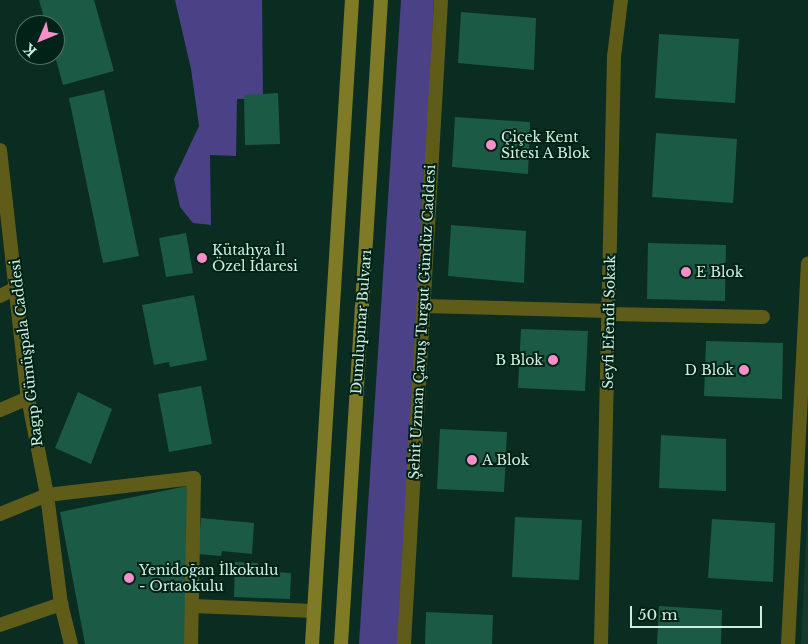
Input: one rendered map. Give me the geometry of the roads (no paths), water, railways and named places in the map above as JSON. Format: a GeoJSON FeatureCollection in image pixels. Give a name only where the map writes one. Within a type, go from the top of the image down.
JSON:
{"type":"FeatureCollection","features":[{"type":"Feature","properties":{"kind":"main road","name":"Dumlupınar Bulvarı"},"geometry":{"type":"LineString","coordinates":[[312,644],[352,0]]}},
{"type":"Feature","properties":{"kind":"main road","name":"Dumlupınar Bulvarı"},"geometry":{"type":"LineString","coordinates":[[341,644],[381,0]]}},
{"type":"Feature","properties":{"kind":"street","name":"Şehit Uzman Çavuş Turgut Gündüz Caddesi"},"geometry":{"type":"LineString","coordinates":[[404,644],[441,0]]}},
{"type":"Feature","properties":{"kind":"street","name":"Seyfi Efendi Sokak"},"geometry":{"type":"LineString","coordinates":[[602,644],[614,57],[621,0]]}},
{"type":"Feature","properties":{"kind":"street","name":"Ragıp Gümüşpala Caddesi"},"geometry":{"type":"LineString","coordinates":[[0,150],[18,287],[28,398],[47,496],[61,604],[71,644]]}},
{"type":"Feature","properties":{"kind":"street"},"geometry":{"type":"LineString","coordinates":[[788,644],[808,264]]}},
{"type":"Feature","properties":{"kind":"street"},"geometry":{"type":"LineString","coordinates":[[0,296],[18,287]]}},
{"type":"Feature","properties":{"kind":"street"},"geometry":{"type":"LineString","coordinates":[[423,306],[763,317]]}},
{"type":"Feature","properties":{"kind":"street"},"geometry":{"type":"LineString","coordinates":[[0,410],[28,398]]}},
{"type":"Feature","properties":{"kind":"street"},"geometry":{"type":"LineString","coordinates":[[0,514],[47,496],[194,478],[191,644]]}},
{"type":"Feature","properties":{"kind":"street"},"geometry":{"type":"LineString","coordinates":[[0,625],[61,604]]}},
{"type":"Feature","properties":{"kind":"street"},"geometry":{"type":"LineString","coordinates":[[192,606],[314,611]]}},
{"type":"Feature","properties":{"kind":"place","name":"Çiçek Kent Sitesi A Blok"},"geometry":{"type":"Point","coordinates":[491,145]}},
{"type":"Feature","properties":{"kind":"place","name":"Kütahya İl Özel İdaresi"},"geometry":{"type":"Point","coordinates":[202,258]}},
{"type":"Feature","properties":{"kind":"place","name":"E Blok"},"geometry":{"type":"Point","coordinates":[686,272]}},
{"type":"Feature","properties":{"kind":"place","name":"B Blok"},"geometry":{"type":"Point","coordinates":[553,360]}},
{"type":"Feature","properties":{"kind":"place","name":"D Blok"},"geometry":{"type":"Point","coordinates":[744,370]}},
{"type":"Feature","properties":{"kind":"place","name":"A Blok"},"geometry":{"type":"Point","coordinates":[472,460]}},
{"type":"Feature","properties":{"kind":"place","name":"Yenidoğan İlkokulu - Ortaokulu"},"geometry":{"type":"Point","coordinates":[129,578]}}]}
